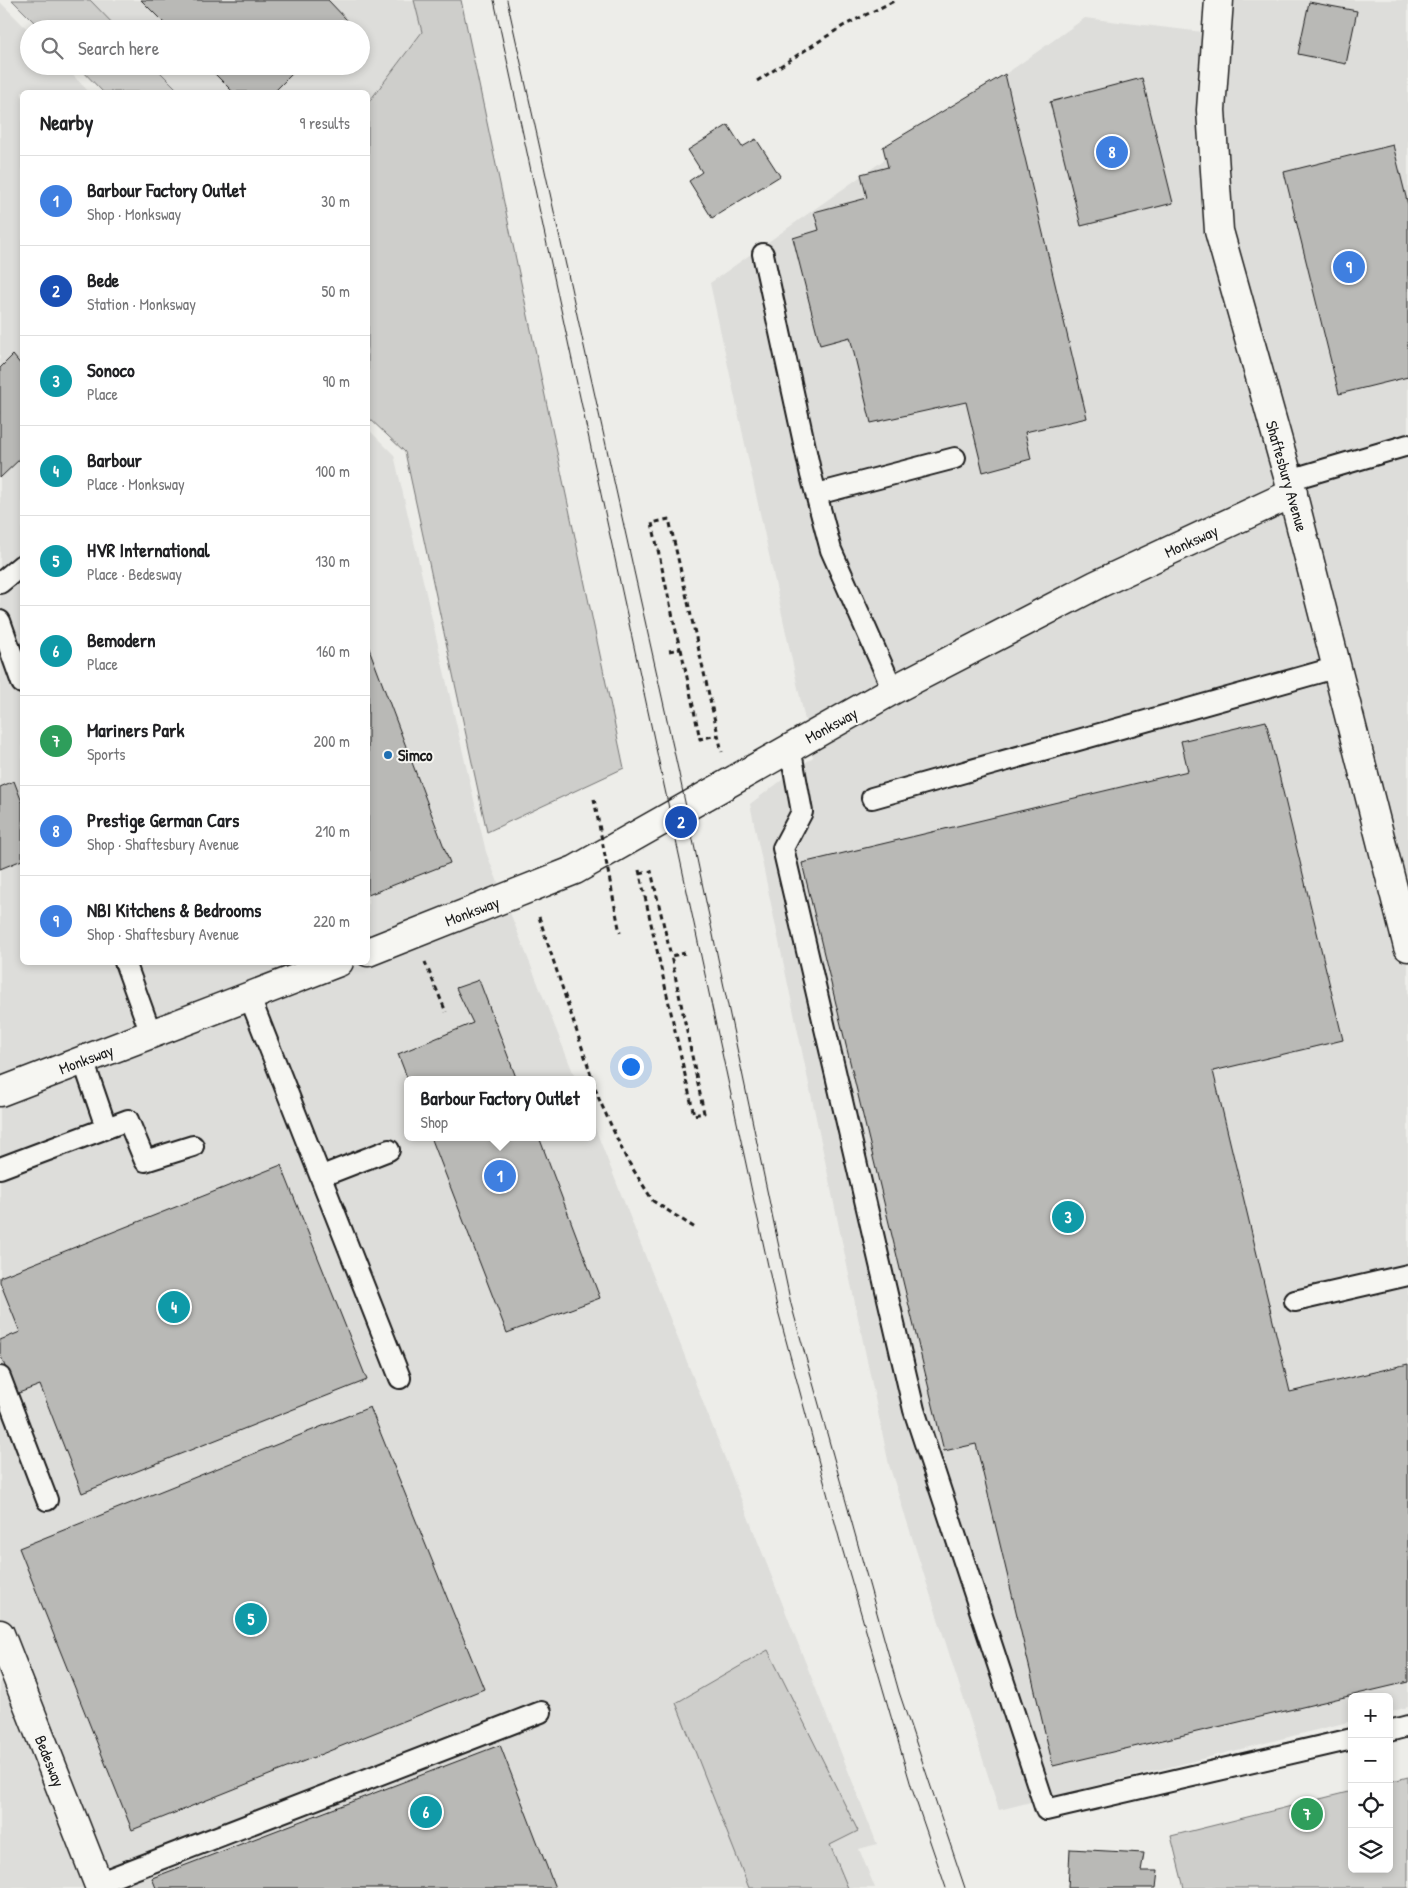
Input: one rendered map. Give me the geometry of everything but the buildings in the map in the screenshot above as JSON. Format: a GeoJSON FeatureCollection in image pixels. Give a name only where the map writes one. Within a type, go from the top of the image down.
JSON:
{"type":"FeatureCollection","features":[{"type":"Feature","properties":{"kind":"street","name":"Shaftesbury Avenue"},"geometry":{"type":"LineString","coordinates":[[1219,0],[1211,110],[1219,231],[1291,487],[1408,947]]}},
{"type":"Feature","properties":{"kind":"street","name":"Monksway"},"geometry":{"type":"LineString","coordinates":[[370,951],[575,870],[893,690],[1291,487]]}},
{"type":"Feature","properties":{"kind":"street","name":"Monksway"},"geometry":{"type":"LineString","coordinates":[[0,1092],[250,998],[332,965]]}},
{"type":"Feature","properties":{"kind":"street","name":"Bedesway"},"geometry":{"type":"LineString","coordinates":[[0,1634],[99,1886]]}},
{"type":"Feature","properties":{"kind":"lane"},"geometry":{"type":"LineString","coordinates":[[763,254],[831,550],[893,690]]}},
{"type":"Feature","properties":{"kind":"lane"},"geometry":{"type":"LineString","coordinates":[[1291,487],[1408,445]]}},
{"type":"Feature","properties":{"kind":"lane"},"geometry":{"type":"LineString","coordinates":[[817,494],[955,458]]}},
{"type":"Feature","properties":{"kind":"lane"},"geometry":{"type":"LineString","coordinates":[[0,583],[20,567]]}},
{"type":"Feature","properties":{"kind":"lane"},"geometry":{"type":"LineString","coordinates":[[0,621],[20,677]]}},
{"type":"Feature","properties":{"kind":"lane"},"geometry":{"type":"LineString","coordinates":[[872,798],[1338,667]]}},
{"type":"Feature","properties":{"kind":"lane"},"geometry":{"type":"LineString","coordinates":[[790,747],[802,812],[783,848],[914,1410],[1046,1810],[1348,1741]]}},
{"type":"Feature","properties":{"kind":"lane"},"geometry":{"type":"LineString","coordinates":[[125,965],[151,1034]]}},
{"type":"Feature","properties":{"kind":"lane"},"geometry":{"type":"LineString","coordinates":[[250,998],[322,1176],[400,1378]]}},
{"type":"Feature","properties":{"kind":"lane"},"geometry":{"type":"LineString","coordinates":[[83,1060],[106,1127]]}},
{"type":"Feature","properties":{"kind":"lane"},"geometry":{"type":"LineString","coordinates":[[0,1168],[128,1120],[145,1161],[193,1146]]}},
{"type":"Feature","properties":{"kind":"lane"},"geometry":{"type":"LineString","coordinates":[[322,1176],[389,1150]]}},
{"type":"Feature","properties":{"kind":"lane"},"geometry":{"type":"LineString","coordinates":[[1295,1301],[1408,1275]]}},
{"type":"Feature","properties":{"kind":"lane"},"geometry":{"type":"LineString","coordinates":[[0,1377],[47,1500]]}},
{"type":"Feature","properties":{"kind":"lane"},"geometry":{"type":"LineString","coordinates":[[99,1886],[541,1712]]}},
{"type":"Feature","properties":{"kind":"lane"},"geometry":{"type":"LineString","coordinates":[[1393,1730],[1408,1726]]}},
{"type":"Feature","properties":{"kind":"path"},"geometry":{"type":"LineString","coordinates":[[757,81],[843,26],[896,0]]}},
{"type":"Feature","properties":{"kind":"path"},"geometry":{"type":"LineString","coordinates":[[717,735],[700,739],[652,524],[669,519],[722,753]]}},
{"type":"Feature","properties":{"kind":"path"},"geometry":{"type":"LineString","coordinates":[[669,652],[680,649]]}},
{"type":"Feature","properties":{"kind":"path"},"geometry":{"type":"LineString","coordinates":[[594,799],[620,933]]}},
{"type":"Feature","properties":{"kind":"path"},"geometry":{"type":"LineString","coordinates":[[631,838],[694,1116],[704,1113],[671,956],[651,871],[640,874]]}},
{"type":"Feature","properties":{"kind":"path"},"geometry":{"type":"LineString","coordinates":[[529,888],[591,1076]]}},
{"type":"Feature","properties":{"kind":"path"},"geometry":{"type":"LineString","coordinates":[[413,934],[446,1012]]}},
{"type":"Feature","properties":{"kind":"path"},"geometry":{"type":"LineString","coordinates":[[671,956],[685,953]]}},
{"type":"Feature","properties":{"kind":"path"},"geometry":{"type":"LineString","coordinates":[[596,1090],[626,1158],[653,1201],[695,1228]]}},
{"type":"Feature","properties":{"kind":"shaded area"},"geometry":{"type":"Polygon","coordinates":[[[12,0],[90,0],[109,20],[32,20],[12,0]]]}},
{"type":"Feature","properties":{"kind":"shaded area"},"geometry":{"type":"Polygon","coordinates":[[[82,0],[415,0],[422,32],[370,100],[370,90],[173,90],[158,75],[370,75],[370,20],[102,20],[82,0]]]}},
{"type":"Feature","properties":{"kind":"shaded area"},"geometry":{"type":"Polygon","coordinates":[[[414,0],[461,0],[624,768],[487,832],[405,452],[370,419],[370,100],[422,32],[414,0]]]}},
{"type":"Feature","properties":{"kind":"shaded area"},"geometry":{"type":"Polygon","coordinates":[[[1235,0],[1408,0],[1408,1707],[1393,1711],[1393,1693],[1348,1693],[1348,1722],[999,1810],[889,1465],[750,804],[813,757],[710,283],[1085,18],[1228,35],[1235,0]]]}},
{"type":"Feature","properties":{"kind":"shaded area"},"geometry":{"type":"Polygon","coordinates":[[[0,2],[20,22],[20,75],[73,75],[87,90],[20,90],[20,965],[370,965],[370,431],[394,455],[486,852],[574,1076],[404,1076],[404,1141],[596,1141],[596,1131],[877,1844],[859,1849],[875,1888],[0,1888],[0,2]]]}},
{"type":"Feature","properties":{"kind":"shaded area"},"geometry":{"type":"Polygon","coordinates":[[[87,75],[163,75],[178,90],[101,90],[87,75]]]}},
{"type":"Feature","properties":{"kind":"shaded area"},"geometry":{"type":"Polygon","coordinates":[[[768,1650],[858,1831],[830,1845],[848,1888],[749,1888],[676,1703],[768,1650]]]}},
{"type":"Feature","properties":{"kind":"shaded area"},"geometry":{"type":"Polygon","coordinates":[[[1408,1777],[1408,1888],[1184,1888],[1171,1836],[1348,1792],[1348,1873],[1393,1873],[1393,1781],[1408,1777]]]}},
{"type":"Feature","properties":{"kind":"tram line"},"geometry":{"type":"LineString","coordinates":[[494,0],[777,1307],[840,1541],[912,1789],[946,1888]]}},
{"type":"Feature","properties":{"kind":"tram line"},"geometry":{"type":"LineString","coordinates":[[507,0],[678,769],[791,1304],[899,1692],[965,1888]]}},
{"type":"Feature","properties":{"kind":"place","name":"Prestige German Cars"},"geometry":{"type":"Point","coordinates":[1112,152]}},
{"type":"Feature","properties":{"kind":"place","name":"NBI Kitchens & Bedrooms"},"geometry":{"type":"Point","coordinates":[1349,267]}},
{"type":"Feature","properties":{"kind":"place","name":"Simco"},"geometry":{"type":"Point","coordinates":[388,755]}},
{"type":"Feature","properties":{"kind":"place","name":"Bede"},"geometry":{"type":"Point","coordinates":[681,822]}},
{"type":"Feature","properties":{"kind":"place","name":"Barbour Factory Outlet"},"geometry":{"type":"Point","coordinates":[500,1176]}},
{"type":"Feature","properties":{"kind":"place","name":"Sonoco"},"geometry":{"type":"Point","coordinates":[1068,1217]}},
{"type":"Feature","properties":{"kind":"place","name":"Barbour"},"geometry":{"type":"Point","coordinates":[174,1307]}},
{"type":"Feature","properties":{"kind":"place","name":"HVR International"},"geometry":{"type":"Point","coordinates":[251,1619]}},
{"type":"Feature","properties":{"kind":"place","name":"Bemodern"},"geometry":{"type":"Point","coordinates":[426,1812]}},
{"type":"Feature","properties":{"kind":"place","name":"Mariners Park"},"geometry":{"type":"Point","coordinates":[1307,1814]}}]}
